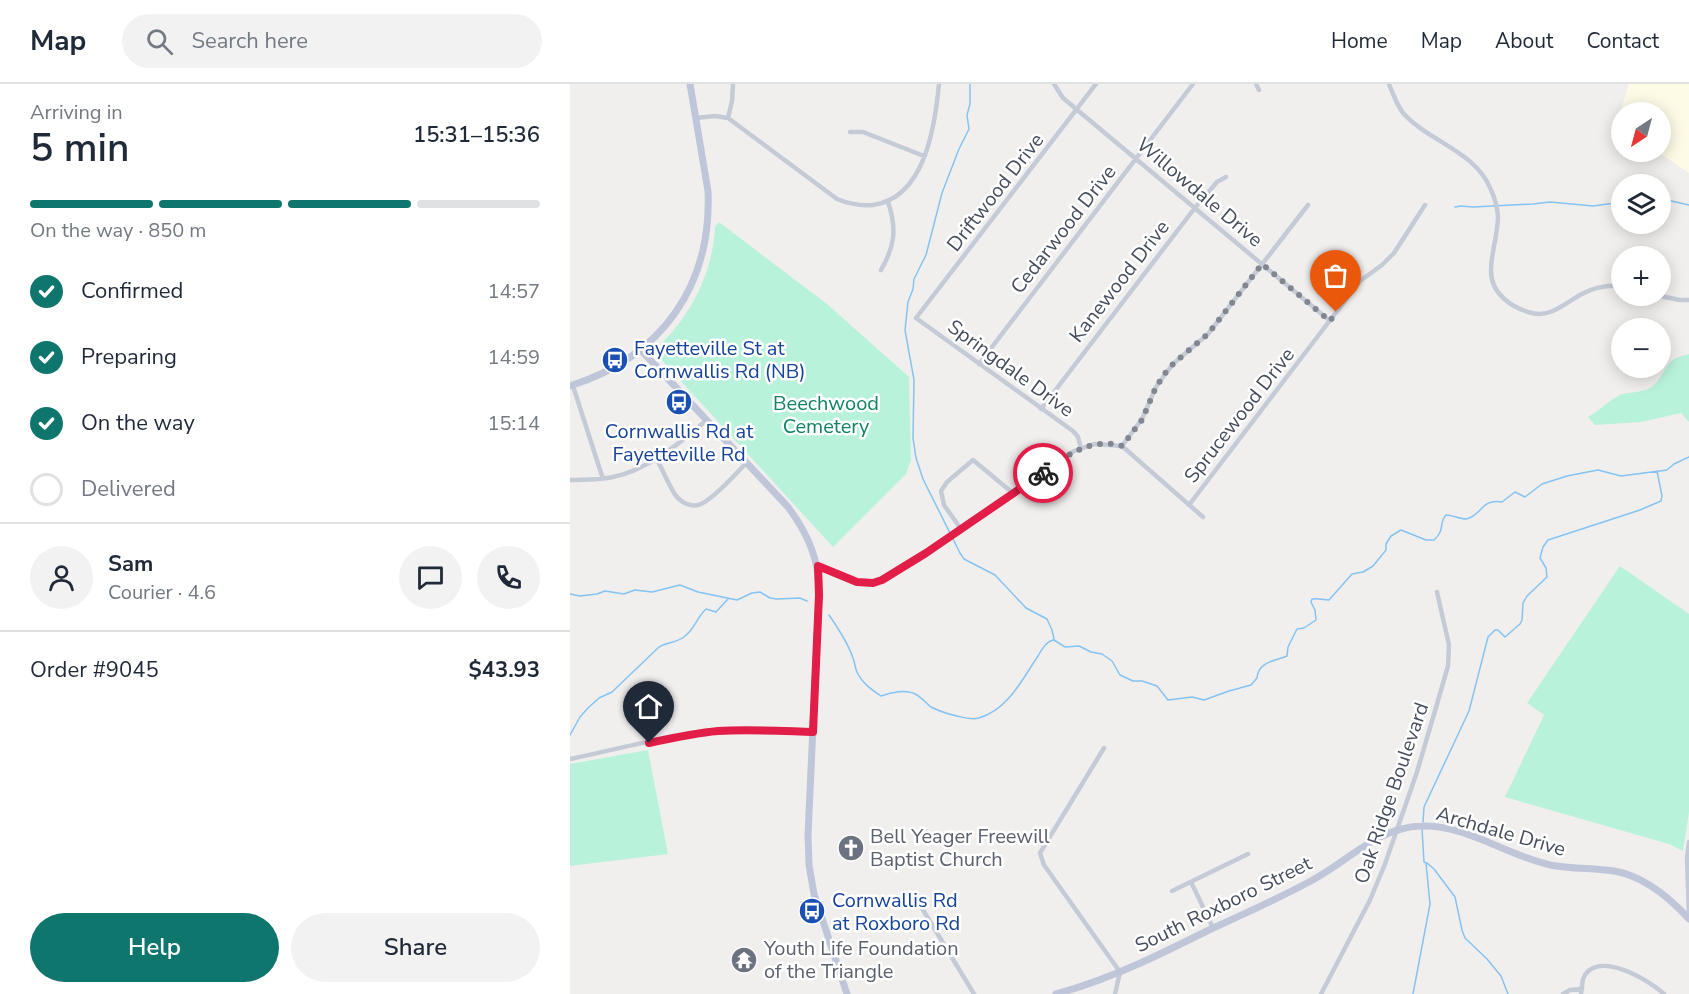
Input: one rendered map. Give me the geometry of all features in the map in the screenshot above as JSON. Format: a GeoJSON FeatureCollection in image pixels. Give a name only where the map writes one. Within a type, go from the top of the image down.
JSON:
{"type":"FeatureCollection","features":[{"type":"Feature","properties":{"kind":"street"},"geometry":{"type":"LineString","coordinates":[[603,479],[571,386],[612,370],[641,350],[657,335],[677,310],[694,280],[703,256],[707,235],[708,197],[690,84]]}},
{"type":"Feature","properties":{"kind":"street"},"geometry":{"type":"LineString","coordinates":[[728,118],[733,84]]}},
{"type":"Feature","properties":{"kind":"street"},"geometry":{"type":"LineString","coordinates":[[696,118],[715,116],[728,118],[837,199],[860,206],[888,202],[911,183],[917,174],[936,116],[939,84]]}},
{"type":"Feature","properties":{"kind":"street","name":"Willowdale Drive"},"geometry":{"type":"LineString","coordinates":[[1054,84],[1059,94],[1077,110],[1330,321]]}},
{"type":"Feature","properties":{"kind":"street","name":"Driftwood Drive"},"geometry":{"type":"LineString","coordinates":[[916,318],[1096,84]]}},
{"type":"Feature","properties":{"kind":"street","name":"Cedarwood Drive"},"geometry":{"type":"LineString","coordinates":[[979,364],[1193,84]]}},
{"type":"Feature","properties":{"kind":"street"},"geometry":{"type":"LineString","coordinates":[[1256,84],[1259,90]]}},
{"type":"Feature","properties":{"kind":"street"},"geometry":{"type":"LineString","coordinates":[[1389,84],[1401,109],[1412,122],[1467,159],[1488,182],[1498,217],[1491,276],[1506,302],[1532,313],[1547,313],[1592,290],[1611,286]]}},
{"type":"Feature","properties":{"kind":"street"},"geometry":{"type":"LineString","coordinates":[[850,132],[863,132],[924,156]]}},
{"type":"Feature","properties":{"kind":"street","name":"Kanewood Drive"},"geometry":{"type":"LineString","coordinates":[[1041,409],[1195,208],[1217,182],[1226,177]]}},
{"type":"Feature","properties":{"kind":"street"},"geometry":{"type":"LineString","coordinates":[[881,270],[894,238],[893,216],[888,202]]}},
{"type":"Feature","properties":{"kind":"street"},"geometry":{"type":"LineString","coordinates":[[1122,446],[1142,420],[1156,387],[1166,372],[1208,334],[1308,205]]}},
{"type":"Feature","properties":{"kind":"street","name":"Sprucewood Drive"},"geometry":{"type":"LineString","coordinates":[[1189,505],[1360,281],[1394,253],[1425,205]]}},
{"type":"Feature","properties":{"kind":"street"},"geometry":{"type":"LineString","coordinates":[[1671,298],[1689,300]]}},
{"type":"Feature","properties":{"kind":"street","name":"Springdale Drive"},"geometry":{"type":"LineString","coordinates":[[916,318],[1077,434],[1081,448]]}},
{"type":"Feature","properties":{"kind":"street"},"geometry":{"type":"LineString","coordinates":[[641,350],[794,514],[808,537],[818,566],[819,595],[808,835],[809,865],[814,894],[847,994]]}},
{"type":"Feature","properties":{"kind":"street"},"geometry":{"type":"LineString","coordinates":[[570,480],[603,479],[625,473],[669,451],[708,421]]}},
{"type":"Feature","properties":{"kind":"street"},"geometry":{"type":"LineString","coordinates":[[818,566],[857,582],[876,582],[926,553],[1081,448],[1099,444],[1122,446],[1203,517]]}},
{"type":"Feature","properties":{"kind":"street"},"geometry":{"type":"LineString","coordinates":[[656,458],[675,494],[680,500],[693,506],[708,499],[746,463]]}},
{"type":"Feature","properties":{"kind":"street"},"geometry":{"type":"LineString","coordinates":[[961,529],[942,501],[941,490],[973,460],[1014,494]]}},
{"type":"Feature","properties":{"kind":"street","name":"Oak Ridge Boulevard"},"geometry":{"type":"LineString","coordinates":[[1321,994],[1378,883],[1398,829],[1437,704],[1449,658],[1448,636],[1440,613],[1437,592]]}},
{"type":"Feature","properties":{"kind":"street"},"geometry":{"type":"LineString","coordinates":[[570,759],[707,732],[756,730],[813,732]]}},
{"type":"Feature","properties":{"kind":"street"},"geometry":{"type":"LineString","coordinates":[[1104,748],[1040,853],[1044,865],[1120,972],[1115,994]]}},
{"type":"Feature","properties":{"kind":"street","name":"Archdale Drive"},"geometry":{"type":"LineString","coordinates":[[1398,829],[1421,825],[1441,827],[1549,865],[1623,873],[1661,893],[1689,918]]}},
{"type":"Feature","properties":{"kind":"street","name":"South Roxboro Street"},"geometry":{"type":"LineString","coordinates":[[1056,994],[1120,972],[1318,878],[1378,838],[1398,829]]}},
{"type":"Feature","properties":{"kind":"street"},"geometry":{"type":"LineString","coordinates":[[1689,842],[1689,918]]}},
{"type":"Feature","properties":{"kind":"street"},"geometry":{"type":"LineString","coordinates":[[1172,891],[1248,854]]}},
{"type":"Feature","properties":{"kind":"street"},"geometry":{"type":"LineString","coordinates":[[1191,882],[1213,928]]}},
{"type":"Feature","properties":{"kind":"street"},"geometry":{"type":"LineString","coordinates":[[917,900],[974,994]]}},
{"type":"Feature","properties":{"kind":"street"},"geometry":{"type":"LineString","coordinates":[[1563,994],[1570,990],[1582,992],[1585,977],[1590,971],[1608,966],[1648,981],[1664,994]]}},
{"type":"Feature","properties":{"kind":"shaded area"},"geometry":{"type":"Polygon","coordinates":[[[1629,84],[1689,84],[1689,173],[1671,161],[1671,102],[1623,102],[1629,84]]]}},
{"type":"Feature","properties":{"kind":"green space","name":"Beechwood Cemetery"},"geometry":{"type":"Polygon","coordinates":[[[719,222],[827,304],[909,377],[911,460],[906,474],[833,547],[657,355],[657,348],[680,322],[698,293],[710,261],[715,227],[719,222]]]}},
{"type":"Feature","properties":{"kind":"green space"},"geometry":{"type":"Polygon","coordinates":[[[1689,354],[1689,422],[1681,413],[1641,422],[1595,425],[1588,417],[1620,395],[1642,391],[1651,387],[1660,378],[1671,378],[1671,362],[1689,354]]]}},
{"type":"Feature","properties":{"kind":"green space"},"geometry":{"type":"Polygon","coordinates":[[[1620,566],[1689,614],[1689,812],[1683,851],[1669,844],[1505,797],[1544,715],[1527,703],[1620,566]]]}},
{"type":"Feature","properties":{"kind":"green space"},"geometry":{"type":"Polygon","coordinates":[[[648,750],[668,854],[570,866],[570,764],[648,750]]]}},
{"type":"Feature","properties":{"kind":"waterway"},"geometry":{"type":"LineString","coordinates":[[970,84],[970,104],[967,115],[969,129],[942,193],[926,255],[914,279],[908,302],[905,330],[914,380],[913,438],[916,458],[923,479],[964,559],[995,575],[1026,608],[1047,619],[1054,639]]}},
{"type":"Feature","properties":{"kind":"waterway"},"geometry":{"type":"LineString","coordinates":[[1671,201],[1689,205]]}},
{"type":"Feature","properties":{"kind":"waterway"},"geometry":{"type":"LineString","coordinates":[[1455,207],[1550,202],[1593,206],[1611,204]]}},
{"type":"Feature","properties":{"kind":"waterway"},"geometry":{"type":"LineString","coordinates":[[1054,640],[1065,647],[1079,646],[1102,654],[1112,661],[1120,675],[1133,681],[1142,681],[1157,686],[1168,700],[1192,697],[1204,700],[1251,685],[1264,665],[1287,656],[1288,647],[1297,629],[1304,628],[1316,620],[1312,599],[1329,600],[1352,574],[1363,572],[1373,566],[1386,550],[1386,544],[1391,536],[1401,530],[1426,540],[1434,540],[1440,533],[1442,521],[1446,515],[1466,519],[1475,515],[1486,505],[1495,501],[1502,502],[1515,492],[1525,497],[1542,484],[1598,470],[1621,476],[1667,470],[1689,457]]}},
{"type":"Feature","properties":{"kind":"waterway"},"geometry":{"type":"LineString","coordinates":[[1423,822],[1424,807],[1469,711],[1488,637],[1495,630],[1505,637],[1520,624],[1523,603],[1527,596],[1547,577],[1546,568],[1540,558],[1543,547],[1548,540],[1661,501],[1657,471]]}},
{"type":"Feature","properties":{"kind":"waterway"},"geometry":{"type":"LineString","coordinates":[[570,594],[580,596],[605,591],[624,594],[635,590],[652,592],[680,585],[698,592],[737,600],[760,592],[770,598],[800,598],[807,601]]}},
{"type":"Feature","properties":{"kind":"waterway"},"geometry":{"type":"LineString","coordinates":[[570,735],[580,717],[599,698],[612,692],[659,647],[685,636],[706,609],[716,612],[728,599]]}},
{"type":"Feature","properties":{"kind":"waterway"},"geometry":{"type":"LineString","coordinates":[[829,615],[848,647],[859,676],[874,691],[881,696],[899,692],[913,693],[931,707],[973,719],[989,714],[1006,701],[1044,646],[1053,640]]}},
{"type":"Feature","properties":{"kind":"waterway"},"geometry":{"type":"LineString","coordinates":[[1413,994],[1430,904],[1422,829]]}},
{"type":"Feature","properties":{"kind":"waterway"},"geometry":{"type":"LineString","coordinates":[[1427,863],[1455,897],[1465,938],[1501,976],[1508,994]]}},
{"type":"Feature","properties":{"kind":"way so far"},"geometry":{"type":"LineString","coordinates":[[1043,473],[1081,448],[1094,444],[1122,446],[1142,420],[1156,387],[1166,372],[1208,334],[1262,264],[1330,321],[1336,312]]}},
{"type":"Feature","properties":{"kind":"place","name":"Fayetteville St at Cornwallis Rd (NB)"},"geometry":{"type":"Point","coordinates":[615,360]}},
{"type":"Feature","properties":{"kind":"place","name":"Cornwallis Rd at Fayetteville Rd"},"geometry":{"type":"Point","coordinates":[679,402]}},
{"type":"Feature","properties":{"kind":"place","name":"Bell Yeager Freewill Baptist Church"},"geometry":{"type":"Point","coordinates":[851,848]}},
{"type":"Feature","properties":{"kind":"place","name":"Cornwallis Rd at Roxboro Rd"},"geometry":{"type":"Point","coordinates":[812,911]}},
{"type":"Feature","properties":{"kind":"place","name":"Youth Life Foundation of the Triangle"},"geometry":{"type":"Point","coordinates":[744,960]}},
{"type":"Feature","properties":{"kind":"route"},"geometry":{"type":"LineString","coordinates":[[649,743],[721,731],[813,732],[819,595],[818,566],[863,584],[882,580],[926,553],[1043,473]]}}]}
